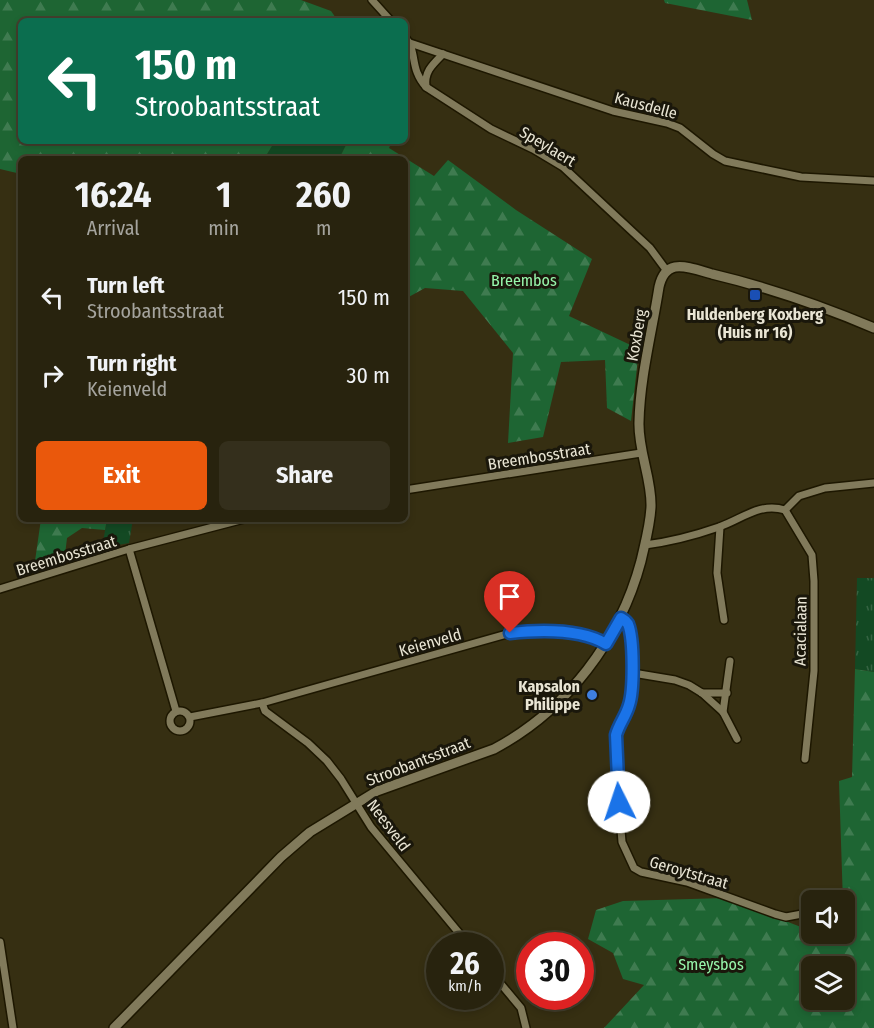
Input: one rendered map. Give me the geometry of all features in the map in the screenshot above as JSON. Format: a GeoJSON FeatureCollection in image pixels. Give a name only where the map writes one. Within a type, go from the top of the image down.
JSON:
{"type":"FeatureCollection","features":[{"type":"Feature","properties":{"kind":"street"},"geometry":{"type":"LineString","coordinates":[[372,0],[388,18]]}},
{"type":"Feature","properties":{"kind":"street"},"geometry":{"type":"LineString","coordinates":[[408,40],[443,54],[428,70],[425,79],[426,87]]}},
{"type":"Feature","properties":{"kind":"street"},"geometry":{"type":"LineString","coordinates":[[408,40],[418,79],[426,87]]}},
{"type":"Feature","properties":{"kind":"street","name":"Kausdelle"},"geometry":{"type":"LineString","coordinates":[[443,54],[614,111],[668,123],[680,128],[712,154],[725,161],[801,177],[874,181]]}},
{"type":"Feature","properties":{"kind":"street","name":"Speylaert"},"geometry":{"type":"LineString","coordinates":[[426,87],[491,129],[533,149],[563,167],[650,249],[667,271]]}},
{"type":"Feature","properties":{"kind":"street"},"geometry":{"type":"LineString","coordinates":[[667,271],[681,267],[730,278],[874,328]]}},
{"type":"Feature","properties":{"kind":"street","name":"Koxberg"},"geometry":{"type":"LineString","coordinates":[[621,618],[636,581],[651,507],[639,437],[640,400],[660,281],[667,271]]}},
{"type":"Feature","properties":{"kind":"street","name":"Breembosstraat"},"geometry":{"type":"LineString","coordinates":[[408,490],[641,453]]}},
{"type":"Feature","properties":{"kind":"street"},"geometry":{"type":"LineString","coordinates":[[645,545],[657,544],[720,527],[756,509],[775,507],[785,510],[799,496],[825,488],[874,483]]}},
{"type":"Feature","properties":{"kind":"street","name":"Acacialaan"},"geometry":{"type":"LineString","coordinates":[[785,510],[812,555],[814,671],[805,759]]}},
{"type":"Feature","properties":{"kind":"street","name":"Breembosstraat"},"geometry":{"type":"LineString","coordinates":[[0,589],[129,549],[232,522]]}},
{"type":"Feature","properties":{"kind":"street"},"geometry":{"type":"LineString","coordinates":[[720,527],[717,573],[724,620]]}},
{"type":"Feature","properties":{"kind":"street"},"geometry":{"type":"LineString","coordinates":[[129,549],[176,711]]}},
{"type":"Feature","properties":{"kind":"street","name":"Stroobantsstraat"},"geometry":{"type":"LineString","coordinates":[[114,1028],[281,857],[310,832],[356,803],[399,782],[508,742],[562,697],[594,662],[621,618]]}},
{"type":"Feature","properties":{"kind":"street","name":"Geroytstraat"},"geometry":{"type":"LineString","coordinates":[[621,618],[628,626],[633,673],[630,700],[618,727],[616,748],[622,842],[634,868],[641,872],[687,882],[775,914],[786,917],[801,914]]}},
{"type":"Feature","properties":{"kind":"street","name":"Keienveld"},"geometry":{"type":"LineString","coordinates":[[262,703],[510,633],[534,630],[591,636],[606,644]]}},
{"type":"Feature","properties":{"kind":"street"},"geometry":{"type":"LineString","coordinates":[[723,712],[730,661]]}},
{"type":"Feature","properties":{"kind":"street"},"geometry":{"type":"LineString","coordinates":[[633,673],[675,680],[702,693],[723,712],[737,740]]}},
{"type":"Feature","properties":{"kind":"street"},"geometry":{"type":"LineString","coordinates":[[702,693],[727,693]]}},
{"type":"Feature","properties":{"kind":"street"},"geometry":{"type":"LineString","coordinates":[[190,717],[262,703]]}},
{"type":"Feature","properties":{"kind":"street","name":"Neesveld"},"geometry":{"type":"LineString","coordinates":[[262,703],[265,711],[309,743],[327,761],[371,827],[458,932]]}},
{"type":"Feature","properties":{"kind":"street"},"geometry":{"type":"LineString","coordinates":[[176,711],[186,712],[190,717],[188,727],[183,731],[173,729],[169,720],[172,713],[176,711]]}},
{"type":"Feature","properties":{"kind":"street"},"geometry":{"type":"LineString","coordinates":[[0,942],[13,1028]]}},
{"type":"Feature","properties":{"kind":"street"},"geometry":{"type":"LineString","coordinates":[[504,988],[521,1008],[526,1028]]}},
{"type":"Feature","properties":{"kind":"green space"},"geometry":{"type":"Polygon","coordinates":[[[0,0],[301,0],[331,11],[336,18],[18,18],[18,144],[273,144],[266,156],[18,156],[18,173],[0,169],[0,0]]]}},
{"type":"Feature","properties":{"kind":"green space"},"geometry":{"type":"Polygon","coordinates":[[[664,0],[747,0],[752,20],[665,3],[664,0]]]}},
{"type":"Feature","properties":{"kind":"green space"},"geometry":{"type":"Polygon","coordinates":[[[273,144],[346,144],[340,156],[266,156],[273,144]]]}},
{"type":"Feature","properties":{"kind":"green space","name":"Breembos"},"geometry":{"type":"Polygon","coordinates":[[[346,144],[391,144],[389,148],[402,156],[340,156],[346,144]]]}},
{"type":"Feature","properties":{"kind":"green space","name":"Breembos"},"geometry":{"type":"Polygon","coordinates":[[[408,160],[434,176],[448,160],[516,210],[592,259],[569,316],[639,349],[631,421],[607,408],[605,360],[561,362],[543,437],[508,443],[513,353],[463,291],[425,288],[408,297],[408,160]]]}},
{"type":"Feature","properties":{"kind":"green space"},"geometry":{"type":"Polygon","coordinates":[[[41,522],[106,522],[105,530],[82,528],[67,538],[64,563],[34,568],[41,522]]]}},
{"type":"Feature","properties":{"kind":"green space"},"geometry":{"type":"Polygon","coordinates":[[[106,522],[132,522],[129,543],[102,548],[106,522]]]}},
{"type":"Feature","properties":{"kind":"green space"},"geometry":{"type":"Polygon","coordinates":[[[857,578],[874,578],[874,672],[855,669],[857,578]]]}},
{"type":"Feature","properties":{"kind":"green space","name":"Smeysbos"},"geometry":{"type":"Polygon","coordinates":[[[855,669],[874,672],[874,1028],[604,1028],[644,985],[623,979],[613,953],[594,942],[594,932],[590,932],[596,910],[623,901],[725,898],[801,927],[801,944],[855,944],[855,890],[843,890],[839,781],[852,777],[855,669]]]}},
{"type":"Feature","properties":{"kind":"place","name":"Huldenberg Koxberg (Huis nr 16)"},"geometry":{"type":"Point","coordinates":[755,295]}},
{"type":"Feature","properties":{"kind":"place","name":"Kapsalon Philippe"},"geometry":{"type":"Point","coordinates":[592,695]}},
{"type":"Feature","properties":{"kind":"route"},"geometry":{"type":"LineString","coordinates":[[510,633],[534,630],[591,636],[606,644],[621,618],[626,621],[633,673],[629,707],[616,735],[619,802]]}}]}
